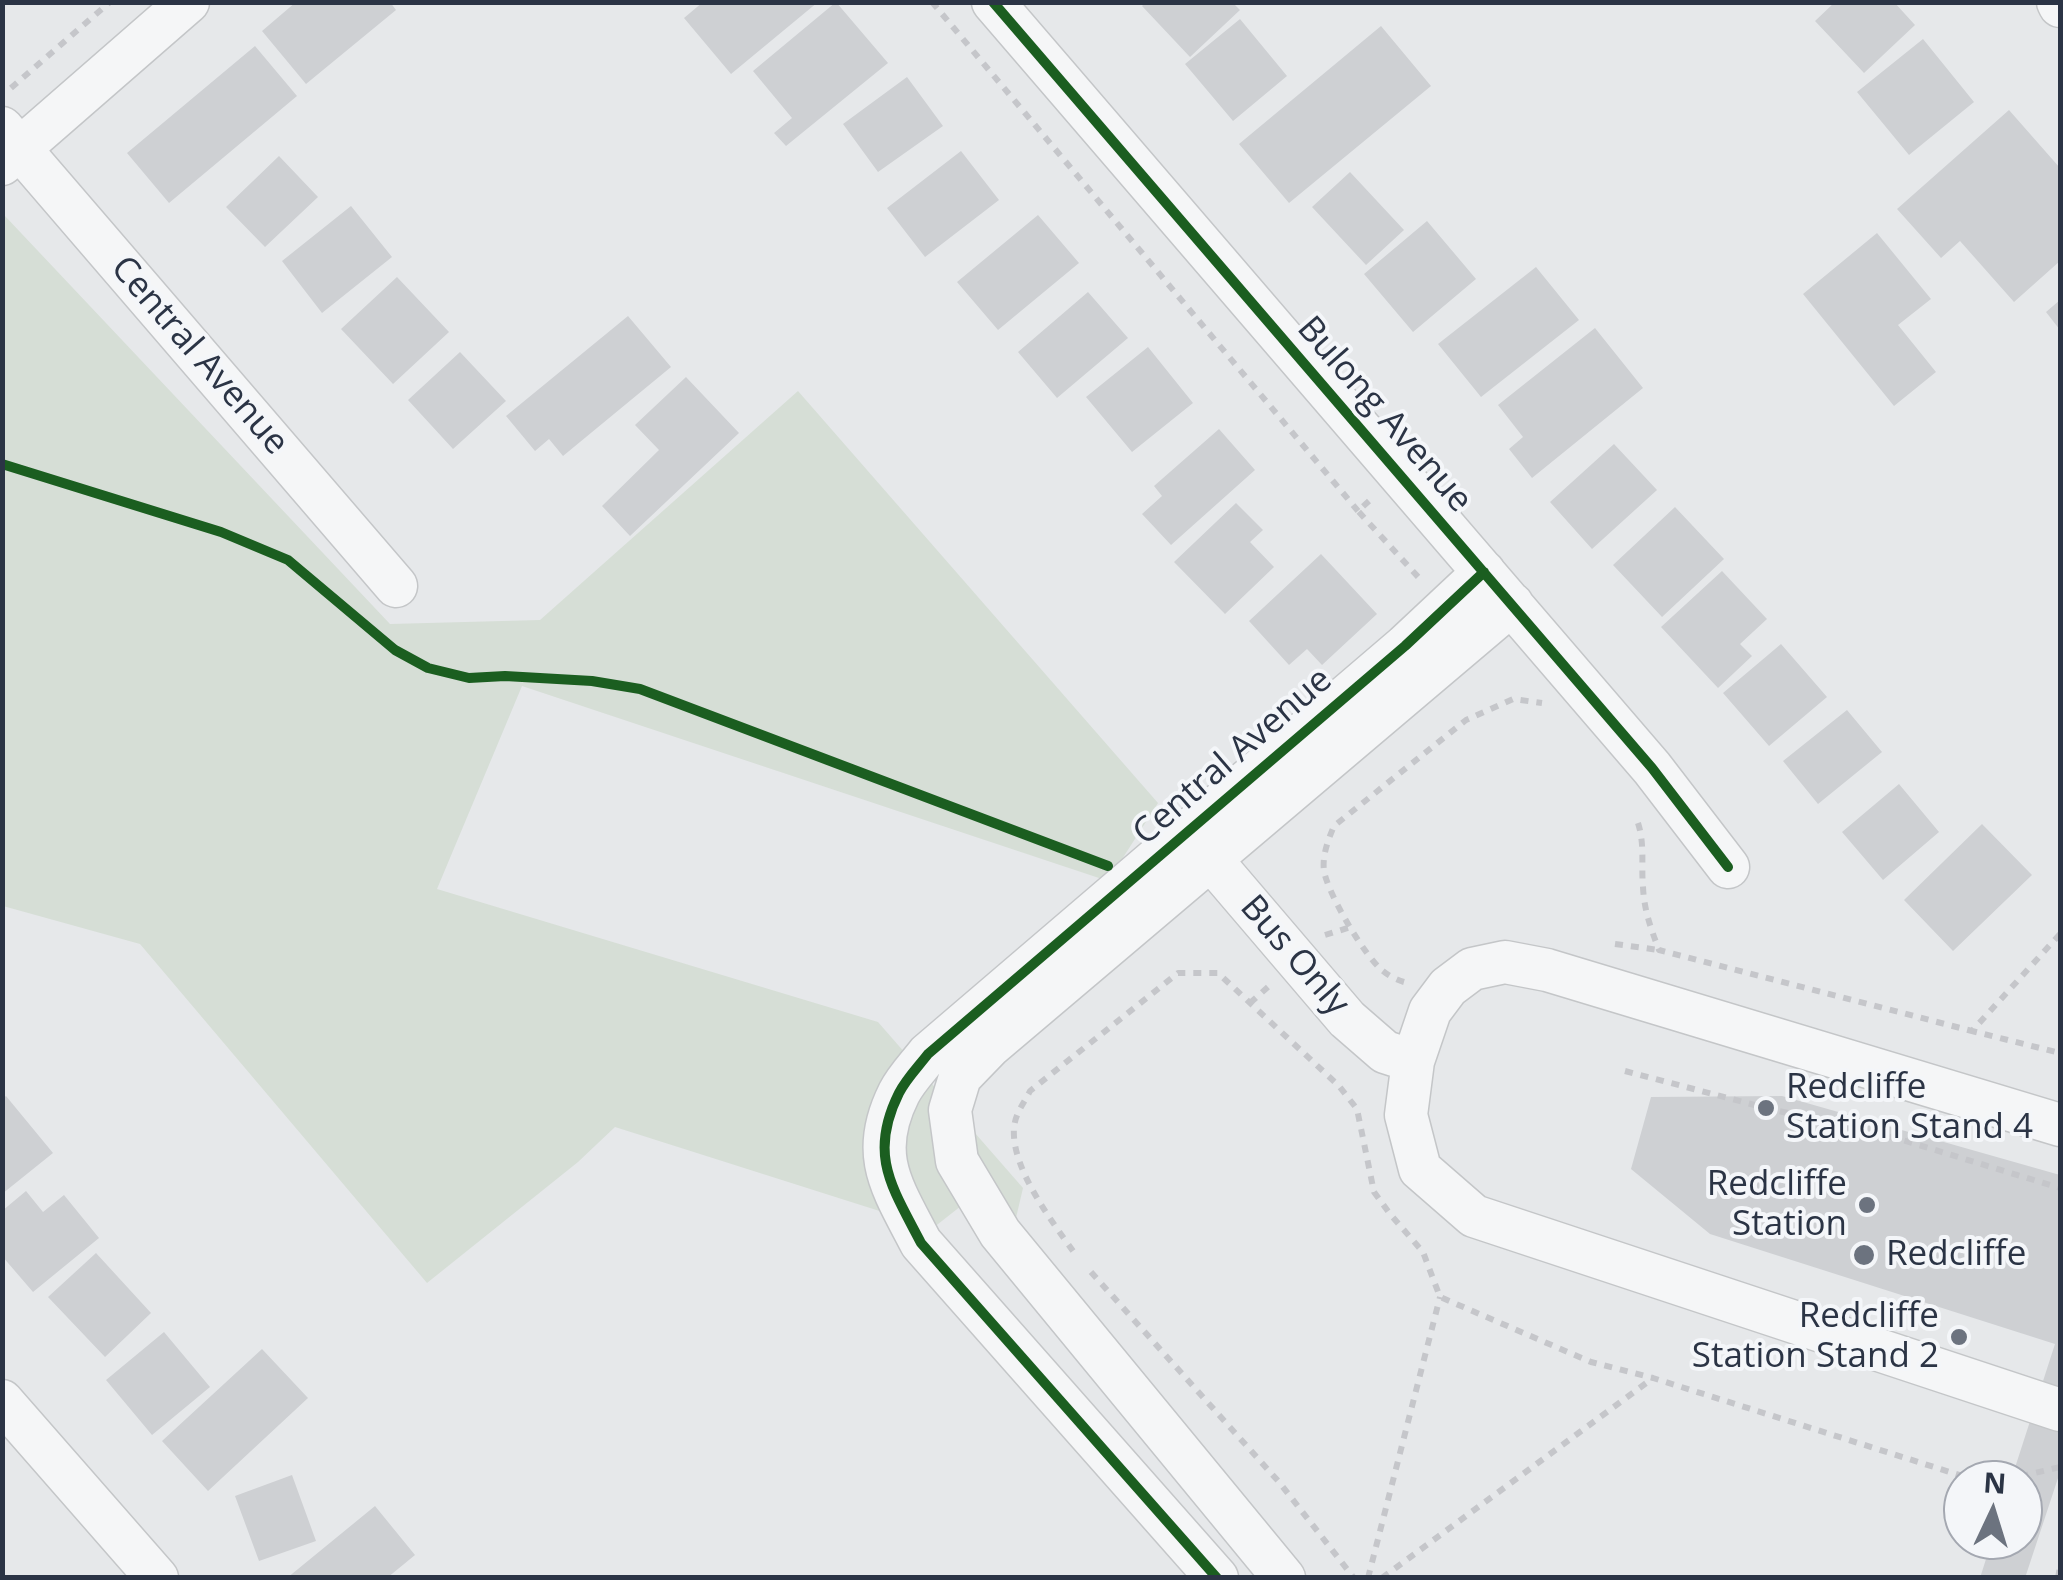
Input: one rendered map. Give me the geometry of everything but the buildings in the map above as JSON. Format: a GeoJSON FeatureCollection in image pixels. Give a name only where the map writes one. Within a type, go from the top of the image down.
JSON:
{"type":"FeatureCollection","features":[{"type":"Feature","properties":{"kind":"street"},"geometry":{"type":"LineString","coordinates":[[9,146],[188,2]]}},
{"type":"Feature","properties":{"kind":"street","name":"Bulong Avenue"},"geometry":{"type":"LineString","coordinates":[[993,2],[1652,768],[1728,868]]}},
{"type":"Feature","properties":{"kind":"street","name":"Central Avenue"},"geometry":{"type":"LineString","coordinates":[[9,146],[396,586]]}},
{"type":"Feature","properties":{"kind":"street","name":"Central Avenue"},"geometry":{"type":"LineString","coordinates":[[1284,1578],[1260,1561],[1000,1233],[958,1162],[950,1110],[960,1077],[990,1046],[1405,646],[1498,588]]}},
{"type":"Feature","properties":{"kind":"street","name":"Central Avenue"},"geometry":{"type":"LineString","coordinates":[[1199,847],[928,1054],[900,1091],[886,1125],[883,1158],[896,1196],[921,1243],[1217,1578]]}},
{"type":"Feature","properties":{"kind":"street","name":"Bus Only"},"geometry":{"type":"LineString","coordinates":[[1199,847],[1347,1019],[1385,1052],[1414,1061]]}},
{"type":"Feature","properties":{"kind":"street"},"geometry":{"type":"LineString","coordinates":[[2057,1409],[1474,1216],[1420,1169],[1406,1115],[1414,1061],[1430,1011],[1448,988],[1472,970],[1506,962],[1548,970],[2060,1125]]}},
{"type":"Feature","properties":{"kind":"street"},"geometry":{"type":"LineString","coordinates":[[2,1401],[156,1578]]}},
{"type":"Feature","properties":{"kind":"street","name":"Central Avenue"},"geometry":{"type":"LineString","coordinates":[[1144,1494],[1186,1559],[1193,1578]]}},
{"type":"Feature","properties":{"kind":"path"},"geometry":{"type":"LineString","coordinates":[[2,95],[110,2]]}},
{"type":"Feature","properties":{"kind":"path"},"geometry":{"type":"LineString","coordinates":[[932,2],[1358,511]]}},
{"type":"Feature","properties":{"kind":"path"},"geometry":{"type":"LineString","coordinates":[[1416,980],[1401,982],[1382,971],[1361,946],[1328,888],[1324,868],[1334,826],[1466,720],[1514,700],[1552,704]]}},
{"type":"Feature","properties":{"kind":"path"},"geometry":{"type":"LineString","coordinates":[[1632,812],[1640,826],[1647,918],[1659,950]]}},
{"type":"Feature","properties":{"kind":"path"},"geometry":{"type":"LineString","coordinates":[[1972,1031],[2060,934]]}},
{"type":"Feature","properties":{"kind":"path"},"geometry":{"type":"LineString","coordinates":[[1601,940],[1659,950],[2060,1053]]}},
{"type":"Feature","properties":{"kind":"path"},"geometry":{"type":"LineString","coordinates":[[1078,1258],[1044,1210],[1020,1160],[1014,1131],[1017,1114],[1030,1091],[1178,972],[1218,973],[1339,1086],[1357,1109],[1374,1192],[1423,1252],[1440,1297],[1368,1578]]}},
{"type":"Feature","properties":{"kind":"path"},"geometry":{"type":"LineString","coordinates":[[1625,1070],[1899,1139],[2060,1188]]}},
{"type":"Feature","properties":{"kind":"path"},"geometry":{"type":"LineString","coordinates":[[1090,1272],[1279,1482],[1354,1578]]}},
{"type":"Feature","properties":{"kind":"path"},"geometry":{"type":"LineString","coordinates":[[1440,1297],[1591,1362],[1654,1378],[1943,1470]]}},
{"type":"Feature","properties":{"kind":"path"},"geometry":{"type":"LineString","coordinates":[[1382,1578],[1654,1378]]}},
{"type":"Feature","properties":{"kind":"path"},"geometry":{"type":"LineString","coordinates":[[2038,1460],[2057,1409]]}},
{"type":"Feature","properties":{"kind":"path"},"geometry":{"type":"LineString","coordinates":[[2058,1578],[2060,1566]]}},
{"type":"Feature","properties":{"kind":"shaded area"},"geometry":{"type":"Polygon","coordinates":[[[5,216],[390,624],[540,620],[798,391],[1158,803],[1108,881],[522,686],[437,889],[878,1022],[1023,1188],[1012,1235],[961,1206],[933,1228],[615,1127],[578,1162],[427,1283],[140,944],[3,906],[5,216]]]}},
{"type":"Feature","properties":{"kind":"cycle path"},"geometry":{"type":"LineString","coordinates":[[993,2],[1652,768],[1728,867]]}},
{"type":"Feature","properties":{"kind":"cycle path"},"geometry":{"type":"LineString","coordinates":[[2,464],[221,532],[288,560],[395,650],[428,668],[469,678],[592,681],[640,689],[1108,866]]}},
{"type":"Feature","properties":{"kind":"cycle path"},"geometry":{"type":"LineString","coordinates":[[1217,1578],[921,1243],[888,1170],[885,1135],[890,1115],[902,1088],[928,1054],[1405,646],[1484,572]]}},
{"type":"Feature","properties":{"kind":"place","name":"Redcliffe Station Stand 4"},"geometry":{"type":"Point","coordinates":[1766,1108]}},
{"type":"Feature","properties":{"kind":"place","name":"Redcliffe Station"},"geometry":{"type":"Point","coordinates":[1867,1205]}},
{"type":"Feature","properties":{"kind":"place","name":"Redcliffe"},"geometry":{"type":"Point","coordinates":[1864,1255]}},
{"type":"Feature","properties":{"kind":"place","name":"Redcliffe Station Stand 2"},"geometry":{"type":"Point","coordinates":[1959,1337]}}]}
